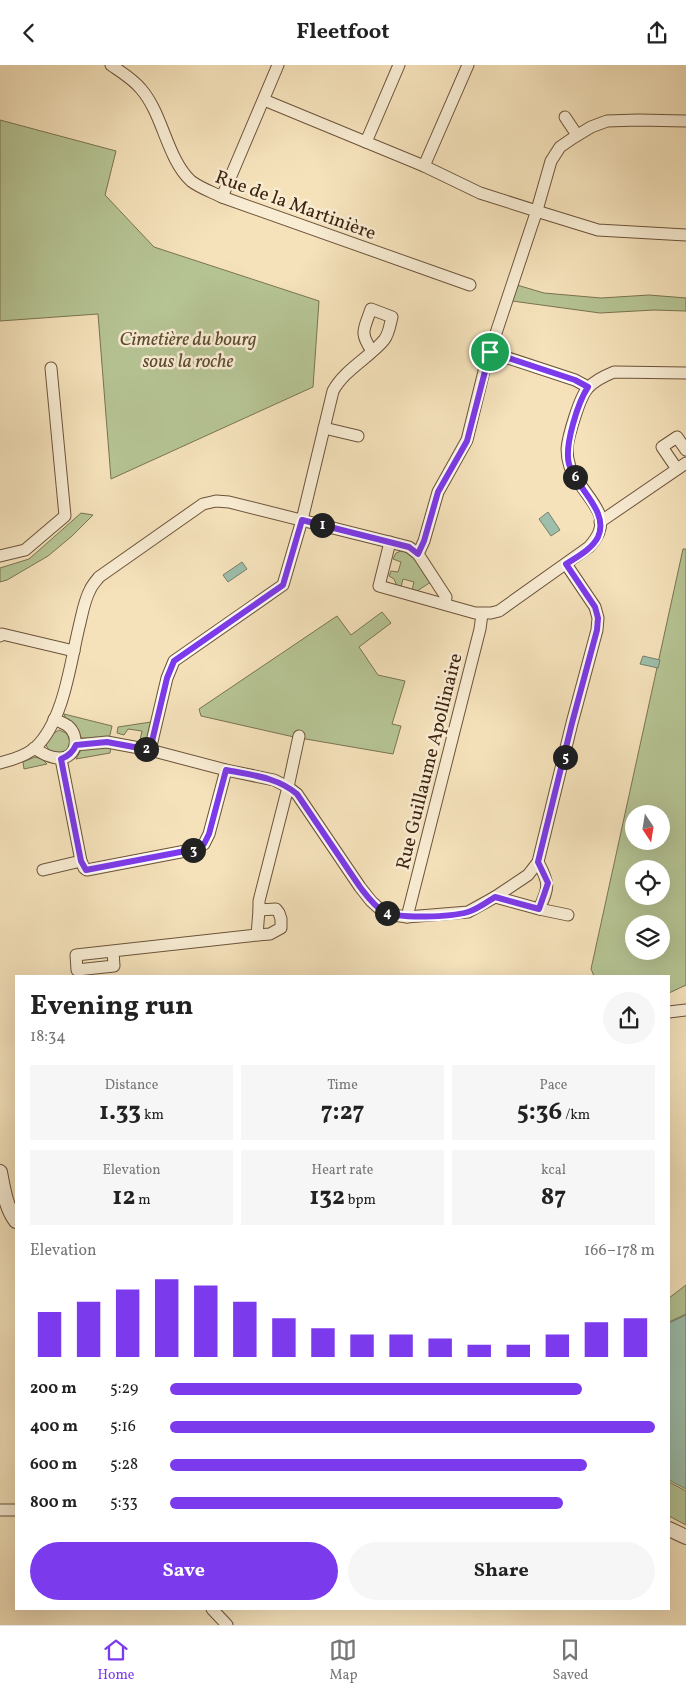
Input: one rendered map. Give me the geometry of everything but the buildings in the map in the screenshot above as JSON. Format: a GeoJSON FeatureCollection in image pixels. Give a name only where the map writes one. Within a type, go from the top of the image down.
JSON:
{"type":"FeatureCollection","features":[{"type":"Feature","properties":{"kind":"street","name":"Rue de la Martinière"},"geometry":{"type":"LineString","coordinates":[[111,65],[133,81],[146,95],[179,163],[188,177],[202,188],[222,197],[470,285]]}},
{"type":"Feature","properties":{"kind":"street"},"geometry":{"type":"LineString","coordinates":[[222,197],[278,65]]}},
{"type":"Feature","properties":{"kind":"street"},"geometry":{"type":"LineString","coordinates":[[366,141],[400,65]]}},
{"type":"Feature","properties":{"kind":"street"},"geometry":{"type":"LineString","coordinates":[[424,166],[468,65]]}},
{"type":"Feature","properties":{"kind":"street"},"geometry":{"type":"LineString","coordinates":[[264,100],[366,141],[480,193],[598,230],[686,235]]}},
{"type":"Feature","properties":{"kind":"street"},"geometry":{"type":"LineString","coordinates":[[565,117],[577,135]]}},
{"type":"Feature","properties":{"kind":"street"},"geometry":{"type":"LineString","coordinates":[[418,554],[424,541],[438,492],[467,441],[490,352],[537,210],[551,161],[560,147],[591,127],[607,121],[686,121]]}},
{"type":"Feature","properties":{"kind":"street"},"geometry":{"type":"LineString","coordinates":[[150,750],[167,678],[174,661],[283,585],[302,520],[333,391],[337,384],[372,351]]}},
{"type":"Feature","properties":{"kind":"street"},"geometry":{"type":"LineString","coordinates":[[490,352],[575,380],[588,387]]}},
{"type":"Feature","properties":{"kind":"street"},"geometry":{"type":"LineString","coordinates":[[0,555],[25,550],[65,516],[51,368]]}},
{"type":"Feature","properties":{"kind":"street"},"geometry":{"type":"LineString","coordinates":[[390,542],[379,586],[482,614],[498,611],[589,547],[598,536],[600,515],[572,473],[567,455],[580,401],[588,387],[604,375],[614,372],[686,373]]}},
{"type":"Feature","properties":{"kind":"street"},"geometry":{"type":"LineString","coordinates":[[324,428],[358,436]]}},
{"type":"Feature","properties":{"kind":"street"},"geometry":{"type":"LineString","coordinates":[[600,522],[681,466],[662,447],[677,437],[686,449]]}},
{"type":"Feature","properties":{"kind":"street"},"geometry":{"type":"LineString","coordinates":[[0,763],[14,760],[34,748],[54,719],[74,651],[83,610],[90,589],[99,577],[203,504],[216,501],[230,502],[409,547],[418,554],[446,597],[445,603]]}},
{"type":"Feature","properties":{"kind":"street"},"geometry":{"type":"LineString","coordinates":[[76,745],[107,742],[150,750],[226,770],[274,780],[297,794],[371,901],[382,911],[406,917],[468,912],[528,875],[538,862],[597,630],[598,618],[595,607],[566,564]]}},
{"type":"Feature","properties":{"kind":"street","name":"Rue Guillaume Apollinaire"},"geometry":{"type":"LineString","coordinates":[[406,917],[480,629],[482,614]]}},
{"type":"Feature","properties":{"kind":"street"},"geometry":{"type":"LineString","coordinates":[[0,636],[2,634],[74,651]]}},
{"type":"Feature","properties":{"kind":"street"},"geometry":{"type":"LineString","coordinates":[[34,748],[48,757],[61,759],[73,751],[76,745],[76,738],[69,727],[54,719]]}},
{"type":"Feature","properties":{"kind":"street"},"geometry":{"type":"LineString","coordinates":[[257,935],[259,901],[299,736]]}},
{"type":"Feature","properties":{"kind":"street"},"geometry":{"type":"LineString","coordinates":[[61,759],[81,861],[84,868],[90,871],[196,849],[204,844],[209,834],[226,770]]}},
{"type":"Feature","properties":{"kind":"street"},"geometry":{"type":"LineString","coordinates":[[43,870],[81,861]]}},
{"type":"Feature","properties":{"kind":"street"},"geometry":{"type":"LineString","coordinates":[[538,862],[548,883],[539,909]]}},
{"type":"Feature","properties":{"kind":"street"},"geometry":{"type":"LineString","coordinates":[[495,897],[568,915]]}},
{"type":"Feature","properties":{"kind":"street"},"geometry":{"type":"LineString","coordinates":[[113,951],[270,934],[281,928],[281,919],[276,909],[259,910]]}},
{"type":"Feature","properties":{"kind":"street"},"geometry":{"type":"LineString","coordinates":[[670,1012],[686,1010]]}},
{"type":"Feature","properties":{"kind":"street"},"geometry":{"type":"LineString","coordinates":[[0,1172],[12,1216],[15,1220]]}},
{"type":"Feature","properties":{"kind":"street"},"geometry":{"type":"LineString","coordinates":[[0,1511],[15,1509]]}},
{"type":"Feature","properties":{"kind":"street"},"geometry":{"type":"LineString","coordinates":[[670,1529],[686,1537]]}},
{"type":"Feature","properties":{"kind":"street"},"geometry":{"type":"LineString","coordinates":[[213,1610],[227,1625]]}},
{"type":"Feature","properties":{"kind":"green space","name":"Cimetière du bourg sous la roche"},"geometry":{"type":"Polygon","coordinates":[[[0,120],[116,151],[105,195],[154,247],[319,301],[313,387],[111,479],[98,314],[0,321],[0,120]]]}},
{"type":"Feature","properties":{"kind":"green space"},"geometry":{"type":"Polygon","coordinates":[[[517,285],[544,293],[601,298],[649,295],[686,298],[686,311],[654,310],[600,313],[512,301],[517,285]]]}},
{"type":"Feature","properties":{"kind":"green space"},"geometry":{"type":"Polygon","coordinates":[[[81,513],[93,515],[48,556],[7,580],[0,582],[0,568],[29,559],[81,513]]]}},
{"type":"Feature","properties":{"kind":"green space"},"geometry":{"type":"Polygon","coordinates":[[[683,549],[686,549],[686,985],[670,993],[670,975],[594,975],[591,969],[625,814],[625,850],[670,850],[670,805],[627,805],[683,549]]]}},
{"type":"Feature","properties":{"kind":"green space"},"geometry":{"type":"Polygon","coordinates":[[[401,551],[412,553],[431,582],[417,591],[412,590],[414,582],[403,579],[401,587],[397,586],[394,579],[389,576],[391,571],[398,572],[401,562],[393,559],[396,553],[401,551]]]}},
{"type":"Feature","properties":{"kind":"green space"},"geometry":{"type":"Polygon","coordinates":[[[382,612],[391,623],[359,647],[378,675],[405,681],[392,724],[401,726],[393,754],[294,737],[201,716],[199,709],[337,616],[351,635],[382,612]]]}},
{"type":"Feature","properties":{"kind":"green space"},"geometry":{"type":"Polygon","coordinates":[[[64,714],[112,726],[109,739],[80,738],[67,722],[64,714]]]}},
{"type":"Feature","properties":{"kind":"green space"},"geometry":{"type":"Polygon","coordinates":[[[151,722],[148,738],[140,740],[142,731],[128,729],[124,735],[117,733],[118,727],[151,722]]]}},
{"type":"Feature","properties":{"kind":"green space"},"geometry":{"type":"Polygon","coordinates":[[[59,730],[66,733],[69,738],[70,745],[66,753],[50,752],[46,745],[48,737],[59,730]]]}},
{"type":"Feature","properties":{"kind":"green space"},"geometry":{"type":"Polygon","coordinates":[[[89,747],[111,747],[110,753],[76,759],[81,750],[89,747]]]}},
{"type":"Feature","properties":{"kind":"green space"},"geometry":{"type":"Polygon","coordinates":[[[35,757],[42,759],[47,764],[24,769],[23,762],[35,757]]]}},
{"type":"Feature","properties":{"kind":"green space"},"geometry":{"type":"Polygon","coordinates":[[[686,1285],[686,1314],[670,1322],[670,1297],[686,1285]]]}},
{"type":"Feature","properties":{"kind":"green space"},"geometry":{"type":"Polygon","coordinates":[[[670,1483],[686,1491],[686,1525],[670,1517],[670,1483]]]}},
{"type":"Feature","properties":{"kind":"shaded area"},"geometry":{"type":"Polygon","coordinates":[[[548,512],[560,530],[551,536],[539,519],[548,512]]]}},
{"type":"Feature","properties":{"kind":"shaded area"},"geometry":{"type":"Polygon","coordinates":[[[242,562],[247,569],[228,582],[223,575],[242,562]]]}},
{"type":"Feature","properties":{"kind":"shaded area"},"geometry":{"type":"Polygon","coordinates":[[[643,656],[660,660],[658,668],[640,664],[643,656]]]}},
{"type":"Feature","properties":{"kind":"shaded area"},"geometry":{"type":"Polygon","coordinates":[[[686,1315],[686,1489],[670,1481],[670,1323],[686,1315]]]}},
{"type":"Feature","properties":{"kind":"route"},"geometry":{"type":"LineString","coordinates":[[490,352],[575,380],[588,387],[580,401],[567,455],[572,473],[600,515],[598,536],[589,547],[566,564],[595,607],[598,618],[597,630],[538,862],[548,883],[539,909],[495,897],[468,912],[452,914],[406,917],[382,911],[360,887],[297,794],[274,780],[226,770],[209,834],[204,844],[196,849],[90,871],[86,870],[81,861],[61,759],[68,756],[76,745],[107,742],[150,750],[167,678],[174,661],[283,585],[302,520],[409,547],[418,554],[424,541],[438,492],[467,441],[490,352]]}}]}
